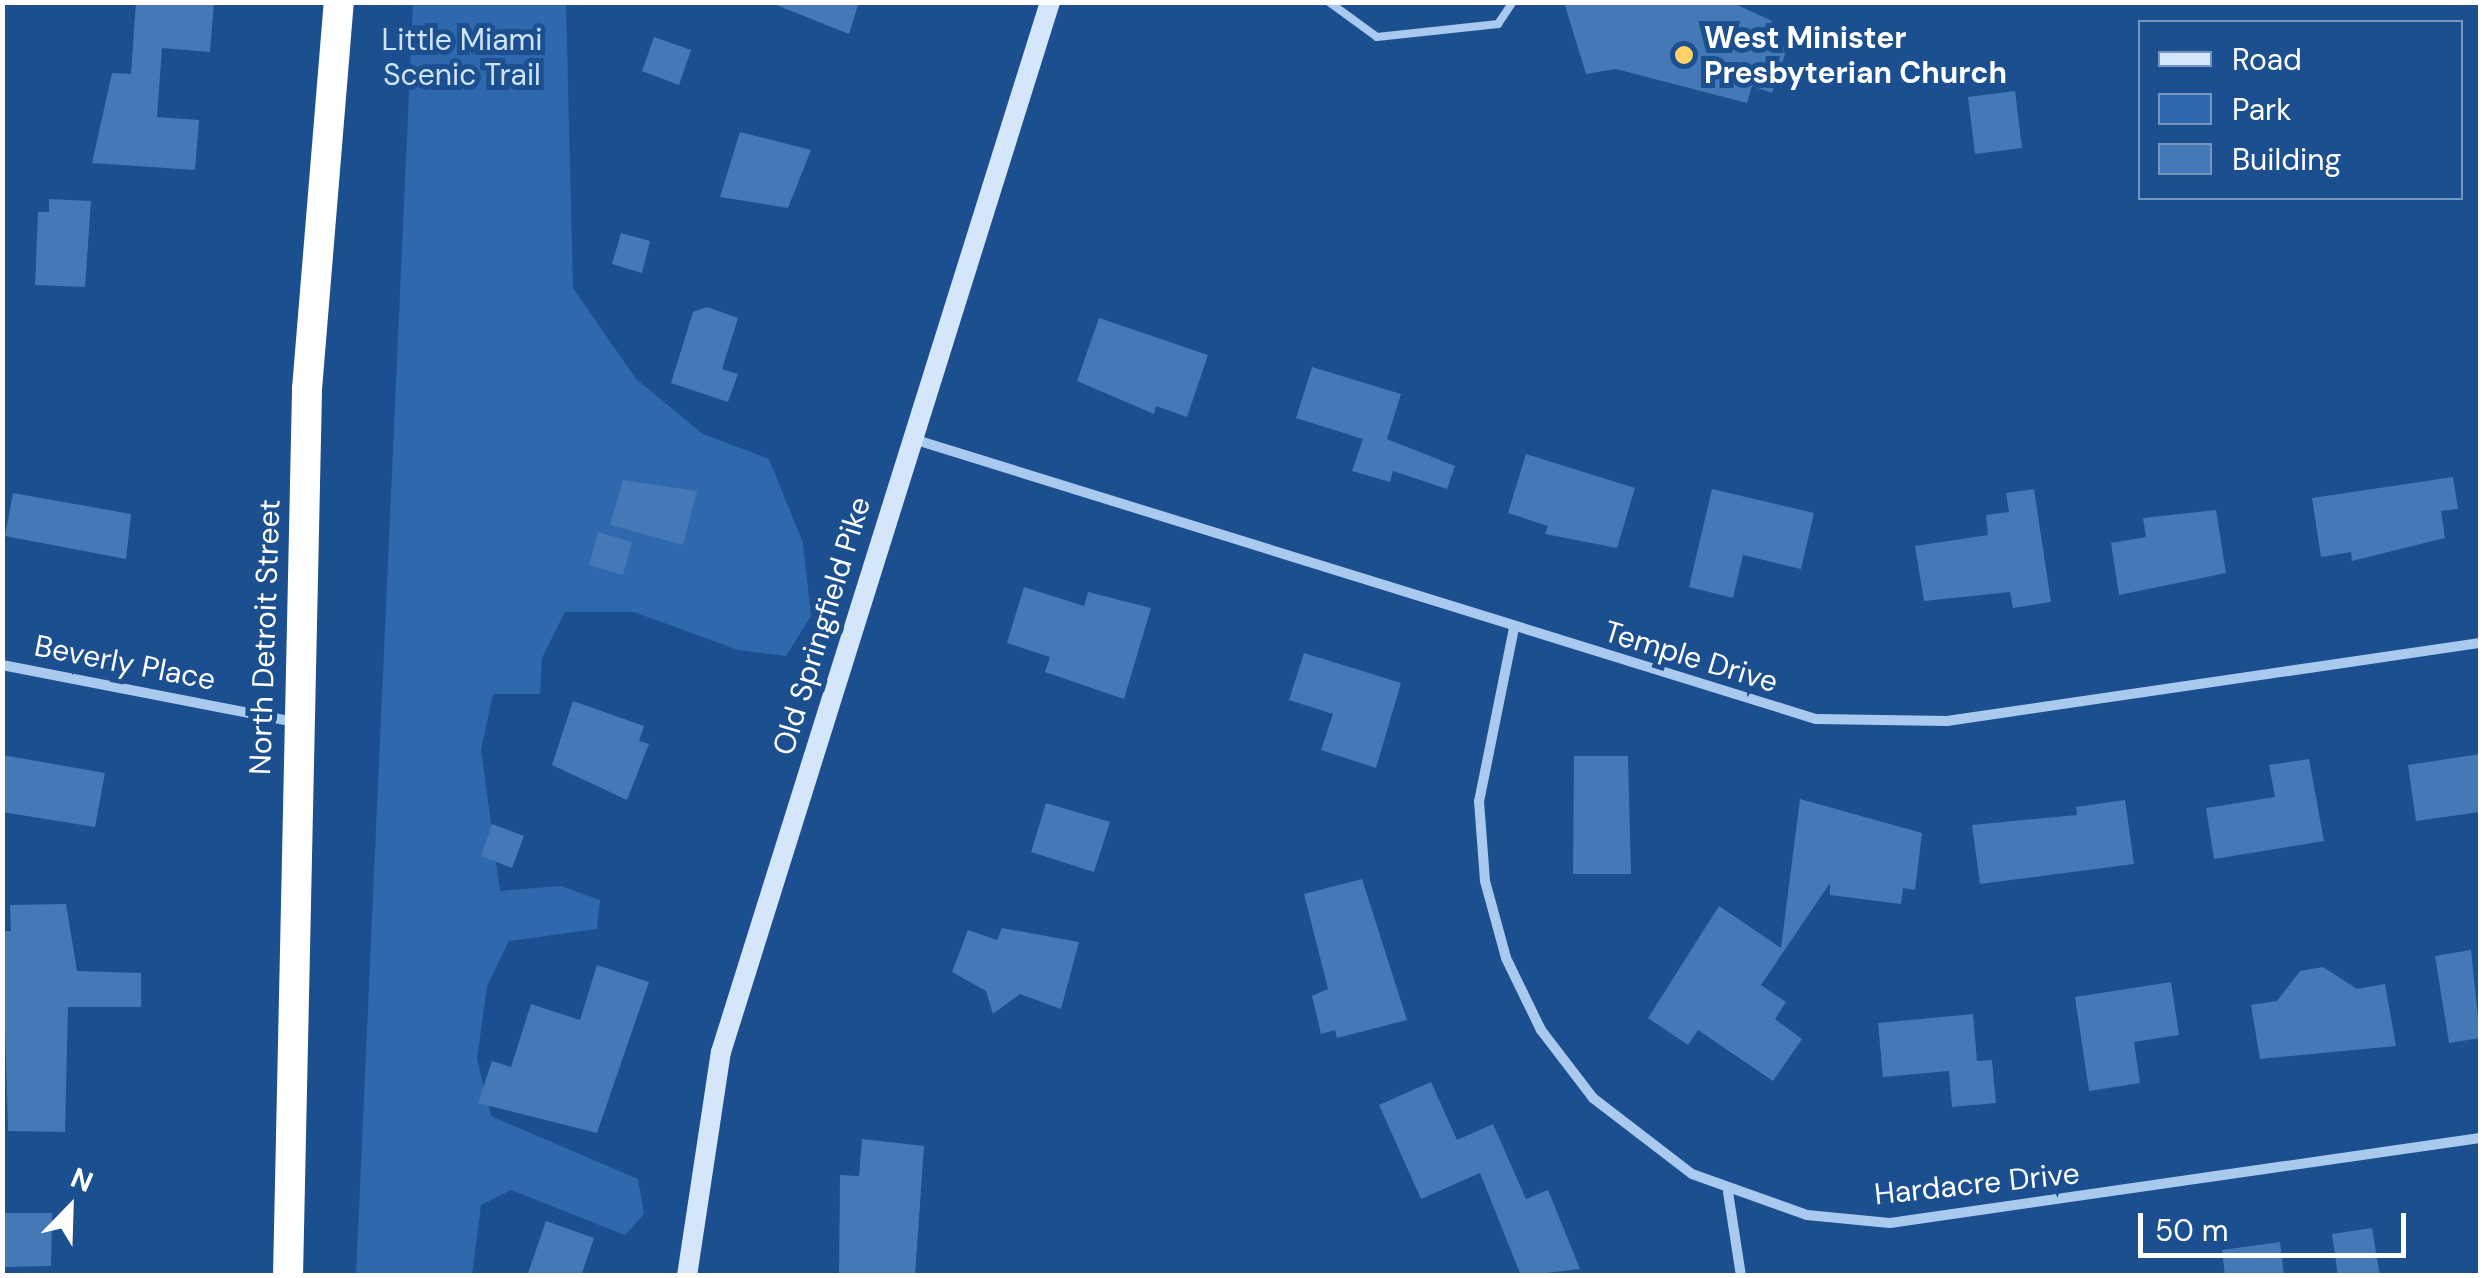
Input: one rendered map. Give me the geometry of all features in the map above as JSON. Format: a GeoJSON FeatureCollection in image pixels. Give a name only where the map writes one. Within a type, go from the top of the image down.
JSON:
{"type":"FeatureCollection","features":[{"type":"Feature","properties":{"kind":"highway","name":"North Detroit Street"},"geometry":{"type":"LineString","coordinates":[[288,1276],[297,722],[311,320],[338,2]]}},
{"type":"Feature","properties":{"kind":"street","name":"Old Springfield Pike"},"geometry":{"type":"LineString","coordinates":[[687,1276],[721,1052],[1050,2]]}},
{"type":"Feature","properties":{"kind":"street","name":"Temple Drive"},"geometry":{"type":"LineString","coordinates":[[912,439],[1752,704],[1881,724],[2480,643]]}},
{"type":"Feature","properties":{"kind":"street","name":"Hardacre Drive"},"geometry":{"type":"LineString","coordinates":[[1514,628],[1479,801],[1485,881],[1506,958],[1541,1030],[1593,1098],[1656,1152],[1728,1192],[1808,1216],[1890,1222],[2480,1138]]}},
{"type":"Feature","properties":{"kind":"street","name":"Beverly Place"},"geometry":{"type":"LineString","coordinates":[[2,665],[297,722]]}},
{"type":"Feature","properties":{"kind":"street"},"geometry":{"type":"LineString","coordinates":[[1728,1192],[1741,1276]]}},
{"type":"Feature","properties":{"kind":"lane"},"geometry":{"type":"LineString","coordinates":[[1329,2],[1377,37],[1498,24],[1513,2]]}},
{"type":"Feature","properties":{"kind":"green space","name":"Little Miami Scenic Trail"},"geometry":{"type":"Polygon","coordinates":[[[413,3],[566,3],[573,288],[636,379],[703,434],[769,459],[803,543],[811,616],[786,656],[738,650],[634,612],[565,612],[542,658],[540,694],[493,694],[481,749],[500,891],[561,886],[600,900],[597,929],[509,941],[487,986],[477,1059],[491,1116],[638,1179],[644,1214],[625,1235],[511,1190],[481,1205],[472,1275],[356,1276],[413,3]]]}},
{"type":"Feature","properties":{"kind":"building"},"geometry":{"type":"Polygon","coordinates":[[[136,2],[214,2],[210,52],[162,48],[157,117],[199,120],[195,170],[92,163],[112,73],[131,74],[136,2]]]}},
{"type":"Feature","properties":{"kind":"building"},"geometry":{"type":"Polygon","coordinates":[[[769,2],[859,2],[849,34],[769,2]]]}},
{"type":"Feature","properties":{"kind":"building","name":"West Minister Presbyterian Church"},"geometry":{"type":"Polygon","coordinates":[[[1564,2],[1731,2],[1772,21],[1765,41],[1787,48],[1772,93],[1752,86],[1747,103],[1616,69],[1586,74],[1564,2]]]}},
{"type":"Feature","properties":{"kind":"building"},"geometry":{"type":"Polygon","coordinates":[[[654,37],[691,50],[679,85],[642,71],[654,37]]]}},
{"type":"Feature","properties":{"kind":"building"},"geometry":{"type":"Polygon","coordinates":[[[2015,91],[2022,148],[1975,154],[1968,97],[2015,91]]]}},
{"type":"Feature","properties":{"kind":"building"},"geometry":{"type":"Polygon","coordinates":[[[740,132],[811,150],[788,208],[720,197],[740,132]]]}},
{"type":"Feature","properties":{"kind":"building"},"geometry":{"type":"Polygon","coordinates":[[[49,199],[91,201],[85,287],[35,285],[38,212],[49,212],[49,199]]]}},
{"type":"Feature","properties":{"kind":"building"},"geometry":{"type":"Polygon","coordinates":[[[621,233],[650,241],[642,273],[612,264],[621,233]]]}},
{"type":"Feature","properties":{"kind":"building"},"geometry":{"type":"Polygon","coordinates":[[[707,307],[738,318],[722,369],[738,374],[728,402],[671,383],[693,312],[707,307]]]}},
{"type":"Feature","properties":{"kind":"building"},"geometry":{"type":"Polygon","coordinates":[[[1099,318],[1208,355],[1187,417],[1156,406],[1154,414],[1077,381],[1099,318]]]}},
{"type":"Feature","properties":{"kind":"building"},"geometry":{"type":"Polygon","coordinates":[[[1312,367],[1401,394],[1387,439],[1455,466],[1447,489],[1393,471],[1390,482],[1352,471],[1363,439],[1296,418],[1312,367]]]}},
{"type":"Feature","properties":{"kind":"building"},"geometry":{"type":"Polygon","coordinates":[[[1526,454],[1635,488],[1617,548],[1545,534],[1548,526],[1508,513],[1526,454]]]}},
{"type":"Feature","properties":{"kind":"building"},"geometry":{"type":"Polygon","coordinates":[[[2453,477],[2458,509],[2441,511],[2445,538],[2352,561],[2351,552],[2321,557],[2312,498],[2453,477]]]}},
{"type":"Feature","properties":{"kind":"building"},"geometry":{"type":"Polygon","coordinates":[[[623,480],[697,491],[683,545],[610,525],[623,480]]]}},
{"type":"Feature","properties":{"kind":"building"},"geometry":{"type":"Polygon","coordinates":[[[1712,489],[1814,513],[1801,569],[1743,555],[1733,598],[1689,587],[1712,489]]]}},
{"type":"Feature","properties":{"kind":"building"},"geometry":{"type":"Polygon","coordinates":[[[2034,489],[2051,602],[2013,608],[2010,592],[1924,601],[1915,546],[1988,535],[1986,515],[2009,512],[2006,493],[2034,489]]]}},
{"type":"Feature","properties":{"kind":"building"},"geometry":{"type":"Polygon","coordinates":[[[13,493],[131,514],[126,559],[5,536],[13,493]]]}},
{"type":"Feature","properties":{"kind":"building"},"geometry":{"type":"Polygon","coordinates":[[[2216,510],[2226,573],[2119,595],[2111,543],[2146,537],[2143,518],[2216,510]]]}},
{"type":"Feature","properties":{"kind":"building"},"geometry":{"type":"Polygon","coordinates":[[[598,532],[632,542],[623,575],[589,565],[598,532]]]}},
{"type":"Feature","properties":{"kind":"building"},"geometry":{"type":"Polygon","coordinates":[[[1024,587],[1084,606],[1088,592],[1151,608],[1124,699],[1045,672],[1050,657],[1007,643],[1024,587]]]}},
{"type":"Feature","properties":{"kind":"building"},"geometry":{"type":"Polygon","coordinates":[[[1304,653],[1401,683],[1376,768],[1321,750],[1333,714],[1289,700],[1304,653]]]}},
{"type":"Feature","properties":{"kind":"building"},"geometry":{"type":"Polygon","coordinates":[[[573,701],[644,726],[639,741],[649,744],[627,800],[552,765],[573,701]]]}},
{"type":"Feature","properties":{"kind":"building"},"geometry":{"type":"Polygon","coordinates":[[[2480,754],[2480,812],[2416,821],[2408,765],[2480,754]]]}},
{"type":"Feature","properties":{"kind":"building"},"geometry":{"type":"Polygon","coordinates":[[[2,755],[105,773],[95,827],[2,812],[2,755]]]}},
{"type":"Feature","properties":{"kind":"building"},"geometry":{"type":"Polygon","coordinates":[[[1574,756],[1628,756],[1631,874],[1573,874],[1574,756]]]}},
{"type":"Feature","properties":{"kind":"building"},"geometry":{"type":"Polygon","coordinates":[[[2309,759],[2324,841],[2214,859],[2206,808],[2275,797],[2269,765],[2309,759]]]}},
{"type":"Feature","properties":{"kind":"building"},"geometry":{"type":"Polygon","coordinates":[[[1800,799],[1922,833],[1915,890],[1903,888],[1901,904],[1830,895],[1830,883],[1761,985],[1786,1002],[1775,1019],[1802,1039],[1773,1081],[1698,1030],[1688,1045],[1648,1018],[1719,906],[1781,948],[1800,799]]]}},
{"type":"Feature","properties":{"kind":"building"},"geometry":{"type":"Polygon","coordinates":[[[2125,800],[2134,864],[1980,884],[1972,825],[2077,815],[2076,807],[2125,800]]]}},
{"type":"Feature","properties":{"kind":"building"},"geometry":{"type":"Polygon","coordinates":[[[1046,803],[1110,822],[1094,872],[1031,852],[1046,803]]]}},
{"type":"Feature","properties":{"kind":"building"},"geometry":{"type":"Polygon","coordinates":[[[492,824],[524,836],[512,868],[481,856],[492,824]]]}},
{"type":"Feature","properties":{"kind":"building"},"geometry":{"type":"Polygon","coordinates":[[[1362,879],[1407,1020],[1337,1038],[1335,1030],[1321,1034],[1312,996],[1328,989],[1304,894],[1362,879]]]}},
{"type":"Feature","properties":{"kind":"building"},"geometry":{"type":"Polygon","coordinates":[[[66,904],[77,971],[141,973],[141,1007],[68,1007],[65,1132],[8,1131],[2,931],[11,931],[10,905],[66,904]]]}},
{"type":"Feature","properties":{"kind":"building"},"geometry":{"type":"Polygon","coordinates":[[[1002,928],[1079,942],[1061,1009],[1020,994],[993,1014],[986,991],[952,972],[968,930],[997,940],[1002,928]]]}},
{"type":"Feature","properties":{"kind":"building"},"geometry":{"type":"Polygon","coordinates":[[[2471,950],[2480,1038],[2449,1043],[2435,956],[2471,950]]]}},
{"type":"Feature","properties":{"kind":"building"},"geometry":{"type":"Polygon","coordinates":[[[597,965],[649,982],[597,1133],[478,1103],[492,1061],[511,1067],[531,1004],[580,1020],[597,965]]]}},
{"type":"Feature","properties":{"kind":"building"},"geometry":{"type":"Polygon","coordinates":[[[2323,967],[2357,989],[2385,984],[2396,1046],[2260,1059],[2251,1005],[2277,1001],[2300,971],[2323,967]]]}},
{"type":"Feature","properties":{"kind":"building"},"geometry":{"type":"Polygon","coordinates":[[[2171,982],[2179,1035],[2134,1042],[2140,1083],[2089,1091],[2075,997],[2171,982]]]}},
{"type":"Feature","properties":{"kind":"building"},"geometry":{"type":"Polygon","coordinates":[[[1973,1014],[1977,1061],[1992,1060],[1996,1103],[1952,1107],[1949,1071],[1883,1077],[1878,1023],[1973,1014]]]}},
{"type":"Feature","properties":{"kind":"building"},"geometry":{"type":"Polygon","coordinates":[[[1431,1082],[1457,1140],[1493,1124],[1526,1199],[1548,1190],[1580,1269],[1521,1276],[1480,1173],[1421,1199],[1379,1105],[1431,1082]]]}},
{"type":"Feature","properties":{"kind":"building"},"geometry":{"type":"Polygon","coordinates":[[[862,1139],[924,1146],[915,1276],[839,1276],[840,1175],[859,1176],[862,1139]]]}},
{"type":"Feature","properties":{"kind":"building"},"geometry":{"type":"Polygon","coordinates":[[[5,1213],[52,1213],[51,1266],[5,1267],[5,1213]]]}},
{"type":"Feature","properties":{"kind":"building"},"geometry":{"type":"Polygon","coordinates":[[[546,1221],[594,1238],[581,1276],[527,1276],[546,1221]]]}},
{"type":"Feature","properties":{"kind":"building"},"geometry":{"type":"Polygon","coordinates":[[[2372,1228],[2380,1276],[2338,1276],[2332,1234],[2372,1228]]]}},
{"type":"Feature","properties":{"kind":"building"},"geometry":{"type":"Polygon","coordinates":[[[2280,1242],[2284,1276],[2225,1276],[2222,1250],[2280,1242]]]}},
{"type":"Feature","properties":{"kind":"place","name":"West Minister Presbyterian Church"},"geometry":{"type":"Point","coordinates":[1684,55]}}]}
